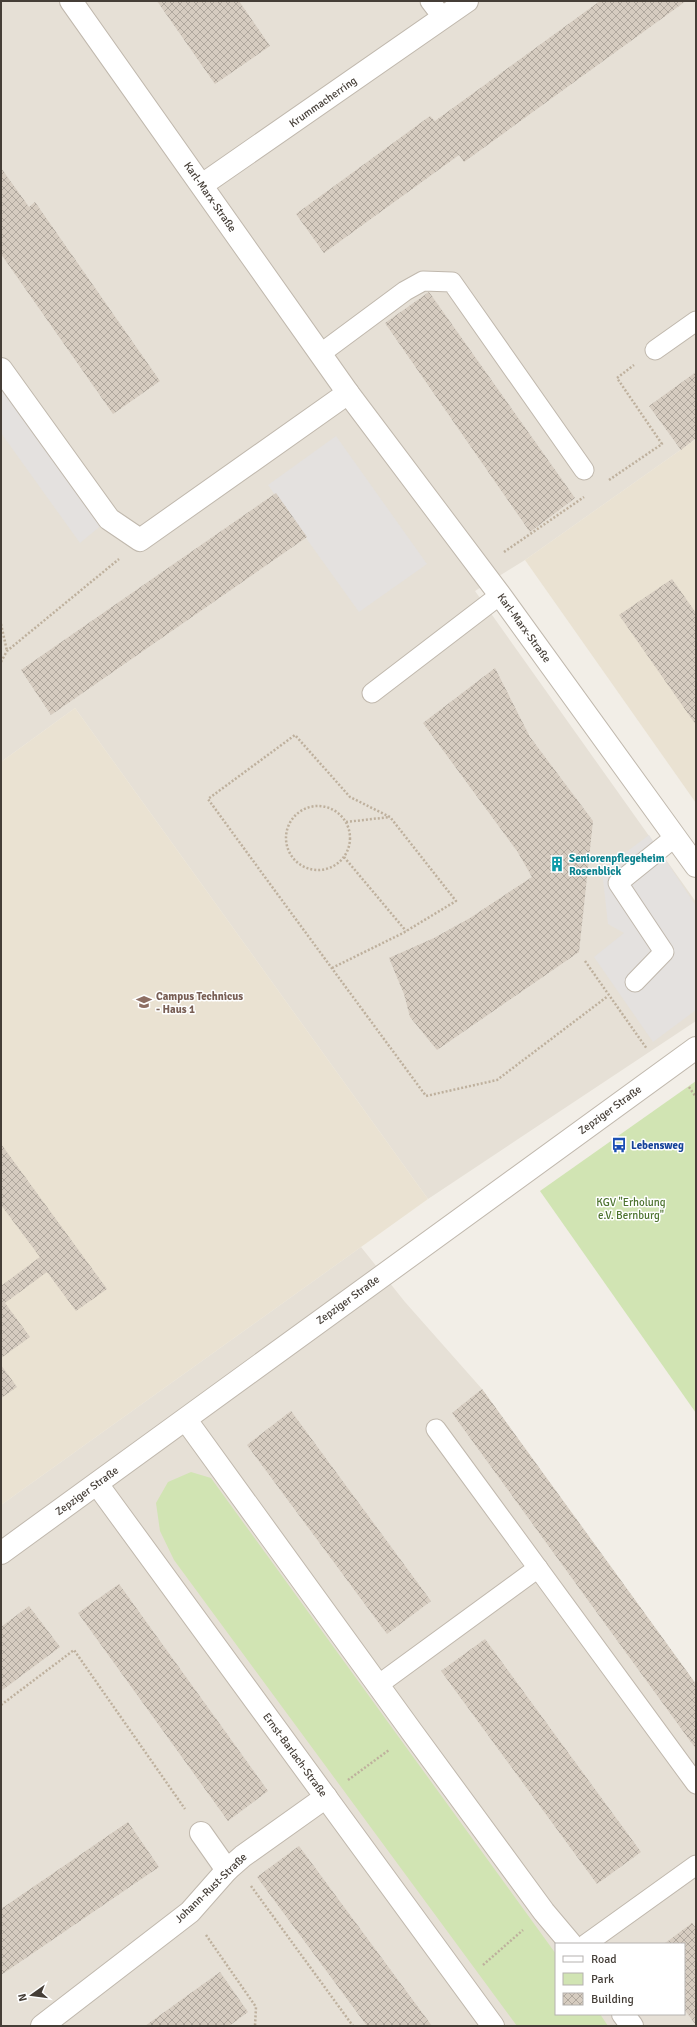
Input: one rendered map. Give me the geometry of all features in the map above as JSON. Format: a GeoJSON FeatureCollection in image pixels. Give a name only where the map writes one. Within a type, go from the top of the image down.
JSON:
{"type":"FeatureCollection","features":[{"type":"Feature","properties":{"kind":"street","name":"Karl-Marx-Straße"},"geometry":{"type":"LineString","coordinates":[[71,1],[348,393],[500,595],[696,866]]}},
{"type":"Feature","properties":{"kind":"street","name":"Krummacherring"},"geometry":{"type":"LineString","coordinates":[[202,185],[468,1]]}},
{"type":"Feature","properties":{"kind":"street"},"geometry":{"type":"LineString","coordinates":[[1,369],[109,519],[140,540],[348,393]]}},
{"type":"Feature","properties":{"kind":"street","name":"Zepziger Straße"},"geometry":{"type":"LineString","coordinates":[[1,1553],[696,1048]]}},
{"type":"Feature","properties":{"kind":"street"},"geometry":{"type":"LineString","coordinates":[[186,1420],[544,1912],[570,1943]]}},
{"type":"Feature","properties":{"kind":"street","name":"Ernst-Barlach-Straße"},"geometry":{"type":"LineString","coordinates":[[97,1484],[493,2026]]}},
{"type":"Feature","properties":{"kind":"street","name":"Johann-Rust-Straße"},"geometry":{"type":"LineString","coordinates":[[42,2026],[190,1912],[230,1867],[326,1797]]}},
{"type":"Feature","properties":{"kind":"street"},"geometry":{"type":"LineString","coordinates":[[201,1833],[230,1867]]}},
{"type":"Feature","properties":{"kind":"street"},"geometry":{"type":"LineString","coordinates":[[624,2015],[632,2026]]}},
{"type":"Feature","properties":{"kind":"lane"},"geometry":{"type":"LineString","coordinates":[[430,1],[443,18]]}},
{"type":"Feature","properties":{"kind":"lane"},"geometry":{"type":"LineString","coordinates":[[320,354],[405,291],[423,282],[452,282],[584,470]]}},
{"type":"Feature","properties":{"kind":"lane"},"geometry":{"type":"LineString","coordinates":[[655,350],[696,321]]}},
{"type":"Feature","properties":{"kind":"lane"},"geometry":{"type":"LineString","coordinates":[[372,693],[500,595]]}},
{"type":"Feature","properties":{"kind":"lane"},"geometry":{"type":"LineString","coordinates":[[635,982],[664,952],[618,883],[675,837]]}},
{"type":"Feature","properties":{"kind":"lane"},"geometry":{"type":"LineString","coordinates":[[436,1429],[696,1784]]}},
{"type":"Feature","properties":{"kind":"lane"},"geometry":{"type":"LineString","coordinates":[[378,1685],[538,1568]]}},
{"type":"Feature","properties":{"kind":"lane"},"geometry":{"type":"LineString","coordinates":[[587,1943],[696,1865]]}},
{"type":"Feature","properties":{"kind":"path"},"geometry":{"type":"LineString","coordinates":[[1,662],[7,651],[140,540]]}},
{"type":"Feature","properties":{"kind":"path"},"geometry":{"type":"LineString","coordinates":[[1,624],[7,651]]}},
{"type":"Feature","properties":{"kind":"path"},"geometry":{"type":"LineString","coordinates":[[332,968],[406,931],[456,901],[390,817],[350,797],[295,735],[208,799],[332,968],[426,1096],[497,1080],[608,996]]}},
{"type":"Feature","properties":{"kind":"path"},"geometry":{"type":"LineString","coordinates":[[312,806],[323,806],[334,810],[346,822],[350,832],[349,847],[344,857],[337,864],[327,869],[316,871],[303,867],[294,861],[288,851],[285,836],[288,824],[294,815],[303,809],[312,806]]}},
{"type":"Feature","properties":{"kind":"path"},"geometry":{"type":"LineString","coordinates":[[346,822],[390,817]]}},
{"type":"Feature","properties":{"kind":"path"},"geometry":{"type":"LineString","coordinates":[[344,857],[406,931]]}},
{"type":"Feature","properties":{"kind":"path"},"geometry":{"type":"LineString","coordinates":[[585,961],[608,996],[663,1072]]}},
{"type":"Feature","properties":{"kind":"path"},"geometry":{"type":"LineString","coordinates":[[1,1705],[74,1650],[201,1833]]}},
{"type":"Feature","properties":{"kind":"path"},"geometry":{"type":"LineString","coordinates":[[326,1797],[412,1732]]}},
{"type":"Feature","properties":{"kind":"path"},"geometry":{"type":"LineString","coordinates":[[230,1867],[353,2026]]}},
{"type":"Feature","properties":{"kind":"path"},"geometry":{"type":"LineString","coordinates":[[190,1912],[256,2007],[255,2026]]}},
{"type":"Feature","properties":{"kind":"path"},"geometry":{"type":"LineString","coordinates":[[462,1983],[544,1912]]}},
{"type":"Feature","properties":{"kind":"shaded area"},"geometry":{"type":"Polygon","coordinates":[[[1,1],[696,1],[696,439],[525,560],[475,591],[696,902],[696,1021],[428,1199],[75,708],[1,762],[1,1]]]}},
{"type":"Feature","properties":{"kind":"shaded area"},"geometry":{"type":"Polygon","coordinates":[[[1,369],[109,519],[80,543],[1,433],[1,369]]]}},
{"type":"Feature","properties":{"kind":"shaded area"},"geometry":{"type":"Polygon","coordinates":[[[336,436],[427,564],[359,612],[268,485],[336,436]]]}},
{"type":"Feature","properties":{"kind":"shaded area"},"geometry":{"type":"Polygon","coordinates":[[[696,439],[696,803],[525,560],[696,439]]]}},
{"type":"Feature","properties":{"kind":"shaded area","name":"Campus Technicus - Haus 1"},"geometry":{"type":"Polygon","coordinates":[[[75,708],[428,1199],[1,1505],[1,762],[75,708]]]}},
{"type":"Feature","properties":{"kind":"shaded area"},"geometry":{"type":"Polygon","coordinates":[[[649,835],[696,906],[696,1010],[653,1042],[594,957],[624,933],[608,924],[602,870],[649,835]]]}},
{"type":"Feature","properties":{"kind":"shaded area"},"geometry":{"type":"Polygon","coordinates":[[[361,1247],[405,1302],[482,1389],[696,1684],[696,2026],[1,2026],[1,1505],[361,1247]]]}},
{"type":"Feature","properties":{"kind":"green space","name":"KGV \"Erholung e.V. Bernburg\""},"geometry":{"type":"Polygon","coordinates":[[[696,1081],[696,1413],[540,1191],[696,1081]]]}},
{"type":"Feature","properties":{"kind":"green space"},"geometry":{"type":"Polygon","coordinates":[[[191,1472],[211,1478],[555,1953],[555,2015],[601,2015],[608,2026],[517,2026],[174,1560],[160,1531],[156,1503],[168,1482],[191,1472]]]}},
{"type":"Feature","properties":{"kind":"building"},"geometry":{"type":"Polygon","coordinates":[[[157,1],[239,1],[270,46],[215,84],[157,1]]]}},
{"type":"Feature","properties":{"kind":"building"},"geometry":{"type":"Polygon","coordinates":[[[600,1],[686,1],[464,162],[459,155],[324,253],[296,214],[430,116],[435,121],[600,1]]]}},
{"type":"Feature","properties":{"kind":"building"},"geometry":{"type":"Polygon","coordinates":[[[1,168],[29,207],[35,202],[160,381],[113,414],[1,254],[1,168]]]}},
{"type":"Feature","properties":{"kind":"building"},"geometry":{"type":"Polygon","coordinates":[[[429,292],[575,498],[530,532],[385,323],[429,292]]]}},
{"type":"Feature","properties":{"kind":"building"},"geometry":{"type":"Polygon","coordinates":[[[696,372],[696,438],[681,450],[649,406],[696,372]]]}},
{"type":"Feature","properties":{"kind":"building"},"geometry":{"type":"Polygon","coordinates":[[[276,493],[307,537],[51,715],[21,670],[276,493]]]}},
{"type":"Feature","properties":{"kind":"building"},"geometry":{"type":"Polygon","coordinates":[[[672,579],[696,613],[696,725],[619,615],[672,579]]]}},
{"type":"Feature","properties":{"kind":"building","name":"Seniorenpflegeheim Rosenblick"},"geometry":{"type":"Polygon","coordinates":[[[495,668],[530,737],[593,821],[579,952],[437,1050],[410,1017],[404,994],[389,958],[434,938],[470,918],[532,877],[517,851],[423,723],[495,668]]]}},
{"type":"Feature","properties":{"kind":"building"},"geometry":{"type":"Polygon","coordinates":[[[1,1144],[107,1289],[76,1311],[47,1272],[5,1303],[30,1337],[1,1358],[1,1286],[40,1257],[1,1205],[1,1144]]]}},
{"type":"Feature","properties":{"kind":"building"},"geometry":{"type":"Polygon","coordinates":[[[1,1365],[17,1387],[1,1398],[1,1365]]]}},
{"type":"Feature","properties":{"kind":"building"},"geometry":{"type":"Polygon","coordinates":[[[482,1389],[696,1684],[696,1749],[452,1413],[482,1389]]]}},
{"type":"Feature","properties":{"kind":"building"},"geometry":{"type":"Polygon","coordinates":[[[291,1411],[431,1601],[387,1634],[247,1445],[291,1411]]]}},
{"type":"Feature","properties":{"kind":"building"},"geometry":{"type":"Polygon","coordinates":[[[119,1584],[268,1791],[228,1821],[78,1613],[119,1584]]]}},
{"type":"Feature","properties":{"kind":"building"},"geometry":{"type":"Polygon","coordinates":[[[29,1606],[60,1647],[1,1691],[1,1627],[29,1606]]]}},
{"type":"Feature","properties":{"kind":"building"},"geometry":{"type":"Polygon","coordinates":[[[485,1639],[641,1852],[597,1884],[441,1671],[485,1639]]]}},
{"type":"Feature","properties":{"kind":"building"},"geometry":{"type":"Polygon","coordinates":[[[128,1822],[159,1867],[1,1975],[1,1909],[128,1822]]]}},
{"type":"Feature","properties":{"kind":"building"},"geometry":{"type":"Polygon","coordinates":[[[299,1846],[432,2026],[367,2026],[257,1877],[299,1846]]]}},
{"type":"Feature","properties":{"kind":"building"},"geometry":{"type":"Polygon","coordinates":[[[692,1923],[696,1928],[696,2025],[685,2010],[685,1943],[665,1943],[692,1923]]]}},
{"type":"Feature","properties":{"kind":"building"},"geometry":{"type":"Polygon","coordinates":[[[220,1972],[248,2012],[229,2026],[145,2026],[220,1972]]]}},
{"type":"Feature","properties":{"kind":"place","name":"Seniorenpflegeheim Rosenblick"},"geometry":{"type":"Point","coordinates":[557,864]}},
{"type":"Feature","properties":{"kind":"place","name":"Campus Technicus - Haus 1"},"geometry":{"type":"Point","coordinates":[144,1002]}},
{"type":"Feature","properties":{"kind":"place","name":"Lebensweg"},"geometry":{"type":"Point","coordinates":[619,1145]}}]}
